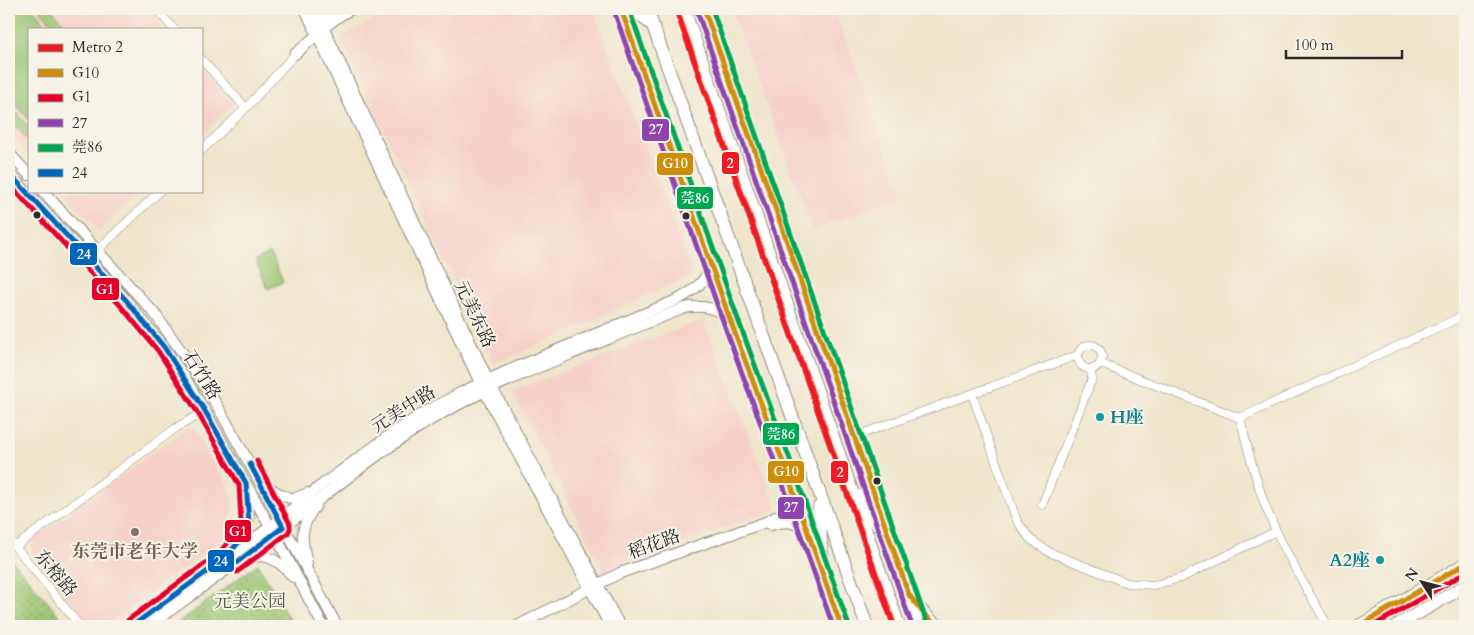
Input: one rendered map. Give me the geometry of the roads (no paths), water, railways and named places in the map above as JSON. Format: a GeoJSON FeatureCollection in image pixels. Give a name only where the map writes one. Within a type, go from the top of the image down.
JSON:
{"type":"FeatureCollection","features":[{"type":"Feature","properties":{"kind":"main road"},"geometry":{"type":"LineString","coordinates":[[621,9],[840,625]]}},
{"type":"Feature","properties":{"kind":"main road"},"geometry":{"type":"LineString","coordinates":[[634,9],[652,25]]}},
{"type":"Feature","properties":{"kind":"main road"},"geometry":{"type":"LineString","coordinates":[[647,9],[866,626]]}},
{"type":"Feature","properties":{"kind":"main road"},"geometry":{"type":"LineString","coordinates":[[684,9],[899,626]]}},
{"type":"Feature","properties":{"kind":"main road"},"geometry":{"type":"LineString","coordinates":[[704,9],[920,626]]}},
{"type":"Feature","properties":{"kind":"main road"},"geometry":{"type":"LineString","coordinates":[[847,480],[890,543]]}},
{"type":"Feature","properties":{"kind":"main road"},"geometry":{"type":"LineString","coordinates":[[819,492],[823,578]]}},
{"type":"Feature","properties":{"kind":"main road"},"geometry":{"type":"LineString","coordinates":[[1359,626],[1465,564]]}},
{"type":"Feature","properties":{"kind":"main road"},"geometry":{"type":"LineString","coordinates":[[1396,626],[1410,622],[1465,586]]}},
{"type":"Feature","properties":{"kind":"main road"},"geometry":{"type":"LineString","coordinates":[[909,595],[925,615],[937,626]]}},
{"type":"Feature","properties":{"kind":"street"},"geometry":{"type":"LineString","coordinates":[[156,9],[173,28]]}},
{"type":"Feature","properties":{"kind":"street","name":"元美东路"},"geometry":{"type":"LineString","coordinates":[[305,9],[319,29],[486,386],[595,589],[620,626]]}},
{"type":"Feature","properties":{"kind":"street","name":"元美东路"},"geometry":{"type":"LineString","coordinates":[[315,9],[319,29]]}},
{"type":"Feature","properties":{"kind":"street"},"geometry":{"type":"LineString","coordinates":[[319,29],[336,9]]}},
{"type":"Feature","properties":{"kind":"street"},"geometry":{"type":"LineString","coordinates":[[202,150],[246,108],[295,54],[303,40],[340,14],[352,9]]}},
{"type":"Feature","properties":{"kind":"street"},"geometry":{"type":"LineString","coordinates":[[202,60],[246,108]]}},
{"type":"Feature","properties":{"kind":"street"},"geometry":{"type":"LineString","coordinates":[[9,153],[28,174]]}},
{"type":"Feature","properties":{"kind":"street","name":"石竹路"},"geometry":{"type":"LineString","coordinates":[[9,173],[126,300],[164,347],[205,411],[323,626]]}},
{"type":"Feature","properties":{"kind":"street","name":"石竹路"},"geometry":{"type":"LineString","coordinates":[[44,192],[155,314],[175,340],[217,405],[337,626]]}},
{"type":"Feature","properties":{"kind":"street"},"geometry":{"type":"LineString","coordinates":[[88,259],[159,192]]}},
{"type":"Feature","properties":{"kind":"street","name":"元美中路"},"geometry":{"type":"LineString","coordinates":[[149,626],[226,564],[322,491],[387,437],[425,412],[679,299],[699,286],[706,278],[711,262]]}},
{"type":"Feature","properties":{"kind":"street","name":"元美中路"},"geometry":{"type":"LineString","coordinates":[[486,386],[510,379],[685,308],[696,306],[719,312],[732,325]]}},
{"type":"Feature","properties":{"kind":"street"},"geometry":{"type":"LineString","coordinates":[[1100,364],[1240,418],[1465,315]]}},
{"type":"Feature","properties":{"kind":"street"},"geometry":{"type":"LineString","coordinates":[[1092,345],[1096,347],[1102,356],[1100,364],[1098,367],[1087,370],[1081,366],[1078,359],[1079,352],[1085,346],[1092,345]]}},
{"type":"Feature","properties":{"kind":"street"},"geometry":{"type":"LineString","coordinates":[[853,437],[1078,355]]}},
{"type":"Feature","properties":{"kind":"street"},"geometry":{"type":"LineString","coordinates":[[1042,505],[1092,379],[1091,370]]}},
{"type":"Feature","properties":{"kind":"street"},"geometry":{"type":"LineString","coordinates":[[972,394],[1017,521],[1030,540],[1049,552],[1127,583],[1154,585],[1181,578],[1276,531]]}},
{"type":"Feature","properties":{"kind":"street"},"geometry":{"type":"LineString","coordinates":[[15,547],[176,428],[205,411]]}},
{"type":"Feature","properties":{"kind":"street"},"geometry":{"type":"LineString","coordinates":[[1240,418],[1259,487],[1276,531],[1328,626]]}},
{"type":"Feature","properties":{"kind":"street"},"geometry":{"type":"LineString","coordinates":[[256,475],[269,487],[289,497],[297,498],[322,491]]}},
{"type":"Feature","properties":{"kind":"street"},"geometry":{"type":"LineString","coordinates":[[226,564],[245,534],[249,522],[246,483]]}},
{"type":"Feature","properties":{"kind":"street","name":"稻花路"},"geometry":{"type":"LineString","coordinates":[[532,626],[620,572],[778,516],[792,499],[792,490]]}},
{"type":"Feature","properties":{"kind":"street"},"geometry":{"type":"LineString","coordinates":[[312,579],[301,538],[306,522],[322,491]]}},
{"type":"Feature","properties":{"kind":"street","name":"稻花路"},"geometry":{"type":"LineString","coordinates":[[517,626],[623,577],[782,522],[793,523],[807,532]]}},
{"type":"Feature","properties":{"kind":"street","name":"东榕路"},"geometry":{"type":"LineString","coordinates":[[9,539],[80,626]]}},
{"type":"Feature","properties":{"kind":"street"},"geometry":{"type":"LineString","coordinates":[[226,564],[256,556],[271,558],[288,571],[302,586]]}},
{"type":"Feature","properties":{"kind":"street","name":"元美中路"},"geometry":{"type":"LineString","coordinates":[[132,626],[226,564]]}},
{"type":"Feature","properties":{"kind":"street","name":"元美东路"},"geometry":{"type":"LineString","coordinates":[[595,589],[610,626]]}},
{"type":"Feature","properties":{"kind":"metro line","name":"2"},"geometry":{"type":"LineString","coordinates":[[676,9],[894,626]]}},
{"type":"Feature","properties":{"kind":"place","name":"H座"},"geometry":{"type":"Point","coordinates":[1100,417]}},
{"type":"Feature","properties":{"kind":"place","name":"东莞市老年大学"},"geometry":{"type":"Point","coordinates":[135,532]}},
{"type":"Feature","properties":{"kind":"place","name":"A2座"},"geometry":{"type":"Point","coordinates":[1380,560]}},
{"type":"Feature","properties":{"kind":"park label","name":"元美公园"},"geometry":{"type":"Point","coordinates":[250,601]}}]}
